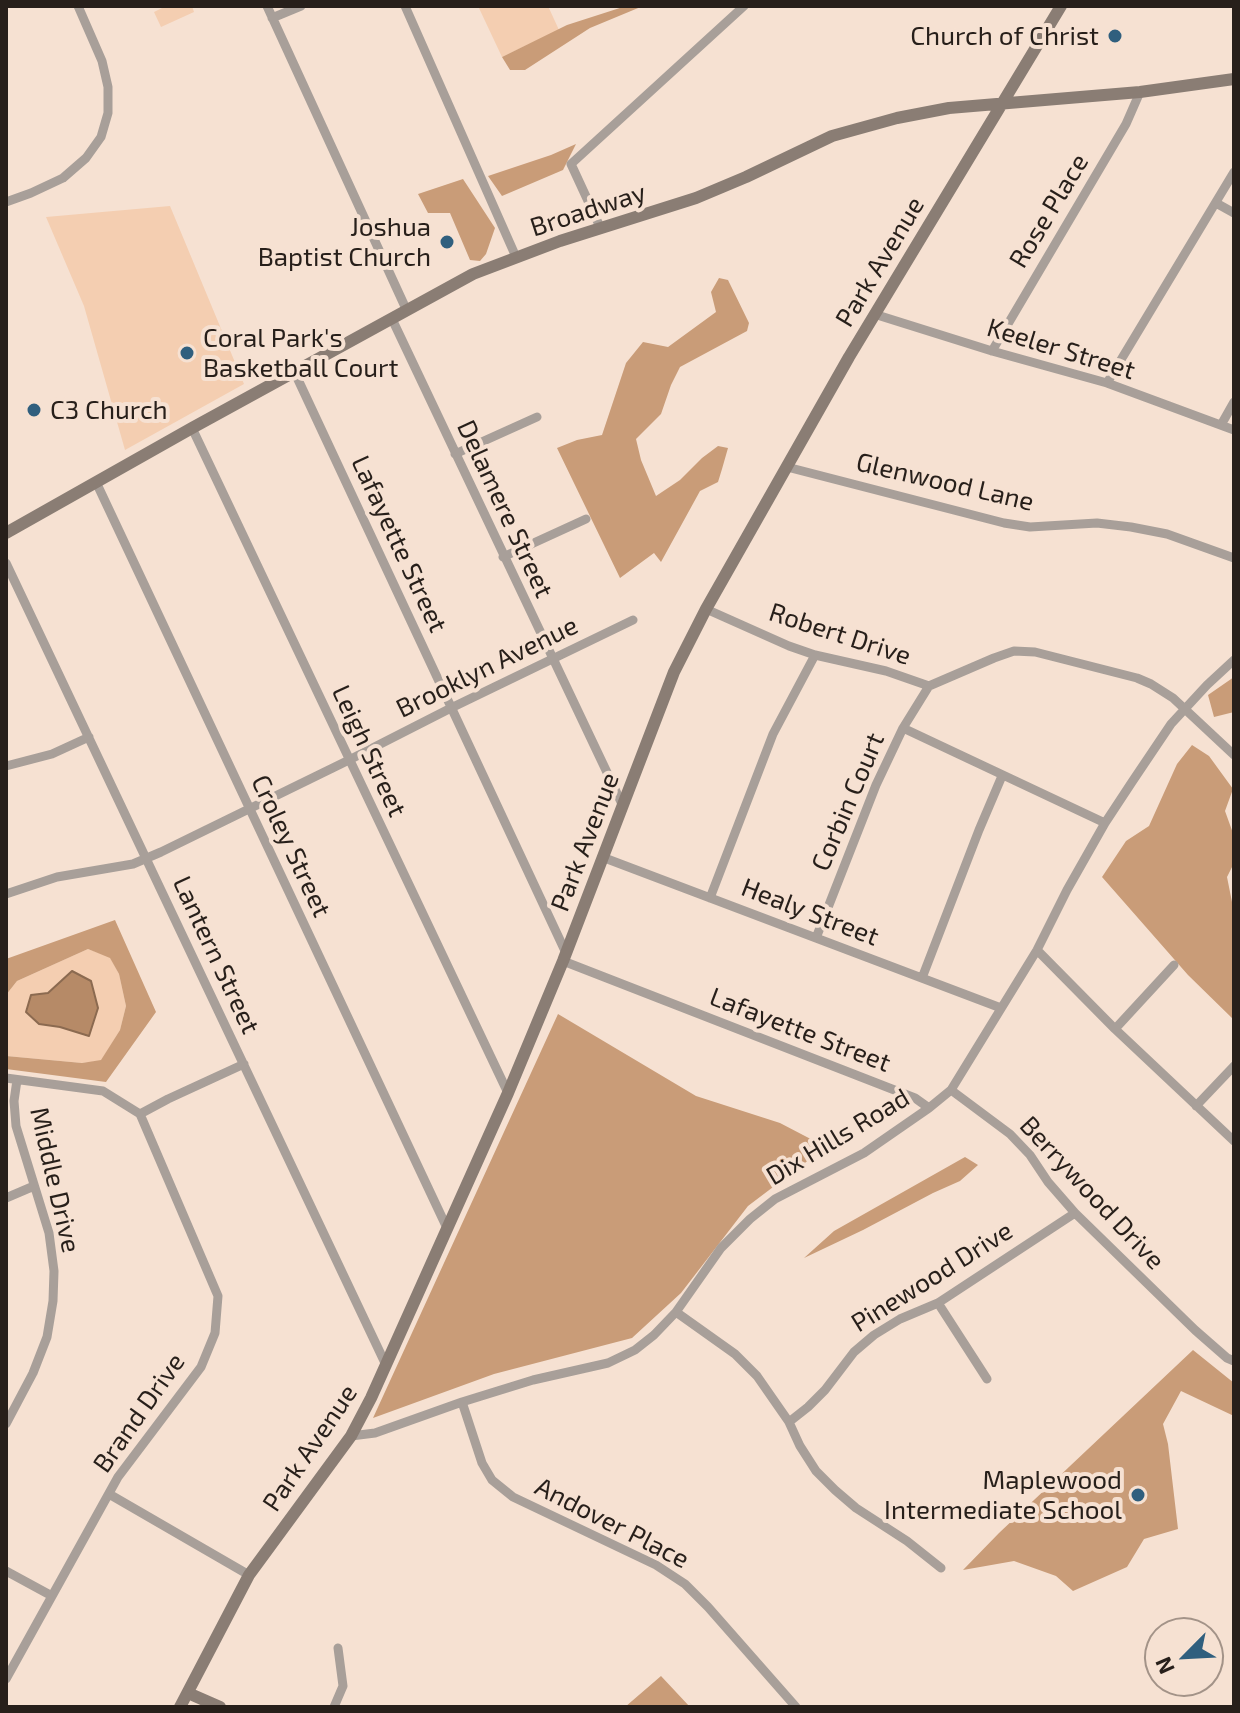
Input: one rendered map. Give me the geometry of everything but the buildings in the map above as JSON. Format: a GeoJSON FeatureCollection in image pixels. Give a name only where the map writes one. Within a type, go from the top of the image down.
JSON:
{"type":"FeatureCollection","features":[{"type":"Feature","properties":{"kind":"main road","name":"Park Avenue"},"geometry":{"type":"LineString","coordinates":[[180,1707],[249,1575],[351,1436],[386,1365],[508,1093],[674,672],[706,609],[874,314],[1061,6]]}},
{"type":"Feature","properties":{"kind":"main road","name":"Broadway"},"geometry":{"type":"LineString","coordinates":[[6,533],[473,274],[560,241],[719,189],[832,136],[931,111],[1140,92],[1234,79]]}},
{"type":"Feature","properties":{"kind":"main road"},"geometry":{"type":"LineString","coordinates":[[188,1693],[220,1707]]}},
{"type":"Feature","properties":{"kind":"street"},"geometry":{"type":"LineString","coordinates":[[6,202],[63,178],[86,158],[101,137],[108,113],[108,87],[102,61],[78,6]]}},
{"type":"Feature","properties":{"kind":"street"},"geometry":{"type":"LineString","coordinates":[[267,6],[407,311]]}},
{"type":"Feature","properties":{"kind":"street"},"geometry":{"type":"LineString","coordinates":[[272,18],[301,6]]}},
{"type":"Feature","properties":{"kind":"street"},"geometry":{"type":"LineString","coordinates":[[405,6],[516,257]]}},
{"type":"Feature","properties":{"kind":"street"},"geometry":{"type":"LineString","coordinates":[[601,229],[571,164],[744,6]]}},
{"type":"Feature","properties":{"kind":"street","name":"Rose Place"},"geometry":{"type":"LineString","coordinates":[[992,351],[1126,124],[1140,92]]}},
{"type":"Feature","properties":{"kind":"street"},"geometry":{"type":"LineString","coordinates":[[1107,383],[1234,172]]}},
{"type":"Feature","properties":{"kind":"street"},"geometry":{"type":"LineString","coordinates":[[1216,203],[1234,213]]}},
{"type":"Feature","properties":{"kind":"street","name":"Keeler Street"},"geometry":{"type":"LineString","coordinates":[[874,314],[1107,383],[1234,430]]}},
{"type":"Feature","properties":{"kind":"street","name":"Delamere Street"},"geometry":{"type":"LineString","coordinates":[[392,319],[622,804]]}},
{"type":"Feature","properties":{"kind":"street","name":"Lafayette Street"},"geometry":{"type":"LineString","coordinates":[[294,371],[564,957],[915,1098],[929,1108]]}},
{"type":"Feature","properties":{"kind":"street"},"geometry":{"type":"LineString","coordinates":[[1221,425],[1234,402]]}},
{"type":"Feature","properties":{"kind":"street"},"geometry":{"type":"LineString","coordinates":[[455,454],[537,417]]}},
{"type":"Feature","properties":{"kind":"street","name":"Leigh Street"},"geometry":{"type":"LineString","coordinates":[[192,428],[508,1093]]}},
{"type":"Feature","properties":{"kind":"street","name":"Glenwood Lane"},"geometry":{"type":"LineString","coordinates":[[787,467],[1004,523],[1030,527],[1097,523],[1131,527],[1167,534],[1234,558]]}},
{"type":"Feature","properties":{"kind":"street","name":"Croley Street"},"geometry":{"type":"LineString","coordinates":[[96,482],[447,1228]]}},
{"type":"Feature","properties":{"kind":"street"},"geometry":{"type":"LineString","coordinates":[[503,557],[586,519]]}},
{"type":"Feature","properties":{"kind":"street","name":"Lantern Street"},"geometry":{"type":"LineString","coordinates":[[6,563],[386,1365]]}},
{"type":"Feature","properties":{"kind":"street","name":"Robert Drive"},"geometry":{"type":"LineString","coordinates":[[706,609],[815,655],[886,671],[929,686],[1014,651],[1035,652],[1137,678],[1173,698],[1234,755]]}},
{"type":"Feature","properties":{"kind":"street","name":"Brooklyn Avenue"},"geometry":{"type":"LineString","coordinates":[[6,894],[57,877],[133,864],[633,620]]}},
{"type":"Feature","properties":{"kind":"street"},"geometry":{"type":"LineString","coordinates":[[710,898],[773,734],[815,655]]}},
{"type":"Feature","properties":{"kind":"street","name":"Dix Hills Road"},"geometry":{"type":"LineString","coordinates":[[351,1436],[375,1433],[533,1380],[608,1363],[635,1350],[676,1312],[721,1248],[750,1219],[775,1199],[864,1153],[951,1090],[1037,950],[1105,823],[1159,741],[1185,708],[1234,660]]}},
{"type":"Feature","properties":{"kind":"street","name":"Corbin Court"},"geometry":{"type":"LineString","coordinates":[[816,938],[876,785],[903,728],[929,686]]}},
{"type":"Feature","properties":{"kind":"street"},"geometry":{"type":"LineString","coordinates":[[903,728],[1105,823]]}},
{"type":"Feature","properties":{"kind":"street"},"geometry":{"type":"LineString","coordinates":[[6,766],[52,754],[89,737]]}},
{"type":"Feature","properties":{"kind":"street"},"geometry":{"type":"LineString","coordinates":[[922,978],[1002,776]]}},
{"type":"Feature","properties":{"kind":"street","name":"Healy Street"},"geometry":{"type":"LineString","coordinates":[[602,857],[1001,1008]]}},
{"type":"Feature","properties":{"kind":"street"},"geometry":{"type":"LineString","coordinates":[[1037,950],[1115,1029],[1234,1141]]}},
{"type":"Feature","properties":{"kind":"street"},"geometry":{"type":"LineString","coordinates":[[1115,1029],[1174,965]]}},
{"type":"Feature","properties":{"kind":"street"},"geometry":{"type":"LineString","coordinates":[[11,1079],[103,1091],[140,1114],[244,1064]]}},
{"type":"Feature","properties":{"kind":"street"},"geometry":{"type":"LineString","coordinates":[[1196,1106],[1234,1066]]}},
{"type":"Feature","properties":{"kind":"street","name":"Middle Drive"},"geometry":{"type":"LineString","coordinates":[[6,1424],[33,1373],[47,1337],[54,1271],[49,1233],[16,1126],[11,1079]]}},
{"type":"Feature","properties":{"kind":"street","name":"Berrywood Drive"},"geometry":{"type":"LineString","coordinates":[[951,1090],[1010,1134],[1075,1213],[1195,1330],[1234,1361]]}},
{"type":"Feature","properties":{"kind":"street","name":"Brand Drive"},"geometry":{"type":"LineString","coordinates":[[6,1679],[118,1477],[201,1367],[215,1333],[218,1296],[140,1114]]}},
{"type":"Feature","properties":{"kind":"street"},"geometry":{"type":"LineString","coordinates":[[6,1198],[34,1186]]}},
{"type":"Feature","properties":{"kind":"street","name":"Pinewood Drive"},"geometry":{"type":"LineString","coordinates":[[789,1422],[825,1390],[854,1352],[874,1335],[900,1319],[938,1303],[1075,1213]]}},
{"type":"Feature","properties":{"kind":"street"},"geometry":{"type":"LineString","coordinates":[[938,1303],[987,1379]]}},
{"type":"Feature","properties":{"kind":"street"},"geometry":{"type":"LineString","coordinates":[[676,1312],[735,1354],[757,1376],[789,1422],[816,1471],[835,1490],[941,1568]]}},
{"type":"Feature","properties":{"kind":"street","name":"Andover Place"},"geometry":{"type":"LineString","coordinates":[[462,1402],[482,1463],[492,1480],[513,1497],[656,1565],[685,1584],[796,1707]]}},
{"type":"Feature","properties":{"kind":"street"},"geometry":{"type":"LineString","coordinates":[[109,1494],[249,1575]]}},
{"type":"Feature","properties":{"kind":"street"},"geometry":{"type":"LineString","coordinates":[[6,1571],[52,1596]]}},
{"type":"Feature","properties":{"kind":"street"},"geometry":{"type":"LineString","coordinates":[[334,1707],[343,1686],[338,1648]]}},
{"type":"Feature","properties":{"kind":"shaded area"},"geometry":{"type":"Polygon","coordinates":[[[166,6],[192,6],[194,12],[161,27],[154,12],[166,6]]]}},
{"type":"Feature","properties":{"kind":"shaded area"},"geometry":{"type":"Polygon","coordinates":[[[478,6],[548,6],[559,30],[502,57],[478,6]]]}},
{"type":"Feature","properties":{"kind":"shaded area"},"geometry":{"type":"Polygon","coordinates":[[[626,6],[643,6],[590,28],[525,70],[510,70],[502,57],[567,25],[626,6]]]}},
{"type":"Feature","properties":{"kind":"shaded area"},"geometry":{"type":"Polygon","coordinates":[[[576,144],[563,170],[502,196],[488,176],[551,155],[576,144]]]}},
{"type":"Feature","properties":{"kind":"shaded area"},"geometry":{"type":"Polygon","coordinates":[[[463,179],[495,228],[486,254],[480,261],[470,260],[450,213],[428,213],[418,194],[463,179]]]}},
{"type":"Feature","properties":{"kind":"shaded area"},"geometry":{"type":"Polygon","coordinates":[[[170,206],[244,384],[125,450],[84,306],[46,217],[170,206]]]}},
{"type":"Feature","properties":{"kind":"shaded area"},"geometry":{"type":"Polygon","coordinates":[[[719,278],[728,280],[749,323],[747,331],[680,367],[661,414],[636,439],[656,496],[680,480],[718,446],[728,448],[718,482],[700,491],[661,562],[654,553],[620,578],[557,448],[602,435],[626,363],[643,342],[668,347],[716,312],[711,292],[719,278]]]}},
{"type":"Feature","properties":{"kind":"shaded area"},"geometry":{"type":"Polygon","coordinates":[[[1234,677],[1234,712],[1214,717],[1208,695],[1234,677]]]}},
{"type":"Feature","properties":{"kind":"shaded area"},"geometry":{"type":"Polygon","coordinates":[[[1192,745],[1209,756],[1233,789],[1225,811],[1234,836],[1234,863],[1227,877],[1234,912],[1234,1020],[1188,975],[1102,877],[1126,841],[1149,826],[1177,764],[1192,745]]]}},
{"type":"Feature","properties":{"kind":"shaded area"},"geometry":{"type":"Polygon","coordinates":[[[115,920],[156,1012],[106,1082],[6,1069],[6,1056],[82,1063],[101,1060],[120,1030],[126,1006],[119,974],[110,958],[88,949],[17,981],[6,995],[6,959],[115,920]]]}},
{"type":"Feature","properties":{"kind":"shaded area"},"geometry":{"type":"Polygon","coordinates":[[[88,949],[110,957],[119,974],[126,1006],[120,1030],[101,1061],[82,1063],[6,1056],[6,995],[17,981],[88,949]]]}},
{"type":"Feature","properties":{"kind":"shaded area"},"geometry":{"type":"Polygon","coordinates":[[[72,971],[91,981],[98,1008],[89,1036],[39,1024],[26,1012],[31,995],[48,993],[72,971]]]}},
{"type":"Feature","properties":{"kind":"shaded area"},"geometry":{"type":"Polygon","coordinates":[[[558,1014],[696,1096],[780,1123],[826,1147],[748,1206],[681,1293],[632,1338],[494,1374],[373,1418],[558,1014]]]}},
{"type":"Feature","properties":{"kind":"shaded area"},"geometry":{"type":"Polygon","coordinates":[[[965,1157],[978,1165],[960,1181],[804,1258],[834,1231],[965,1157]]]}},
{"type":"Feature","properties":{"kind":"shaded area"},"geometry":{"type":"Polygon","coordinates":[[[1193,1350],[1234,1383],[1234,1416],[1181,1391],[1163,1424],[1178,1529],[1144,1539],[1127,1567],[1073,1591],[1056,1576],[1014,1561],[963,1570],[999,1533],[1193,1350]]]}},
{"type":"Feature","properties":{"kind":"shaded area"},"geometry":{"type":"Polygon","coordinates":[[[661,1676],[690,1707],[625,1707],[661,1676]]]}},
{"type":"Feature","properties":{"kind":"place","name":"Church of Christ"},"geometry":{"type":"Point","coordinates":[1115,36]}},
{"type":"Feature","properties":{"kind":"place","name":"Joshua Baptist Church"},"geometry":{"type":"Point","coordinates":[447,242]}},
{"type":"Feature","properties":{"kind":"place","name":"Coral Park's Basketball Court"},"geometry":{"type":"Point","coordinates":[187,353]}},
{"type":"Feature","properties":{"kind":"place","name":"C3 Church"},"geometry":{"type":"Point","coordinates":[34,410]}},
{"type":"Feature","properties":{"kind":"place","name":"Maplewood Intermediate School"},"geometry":{"type":"Point","coordinates":[1138,1495]}}]}
